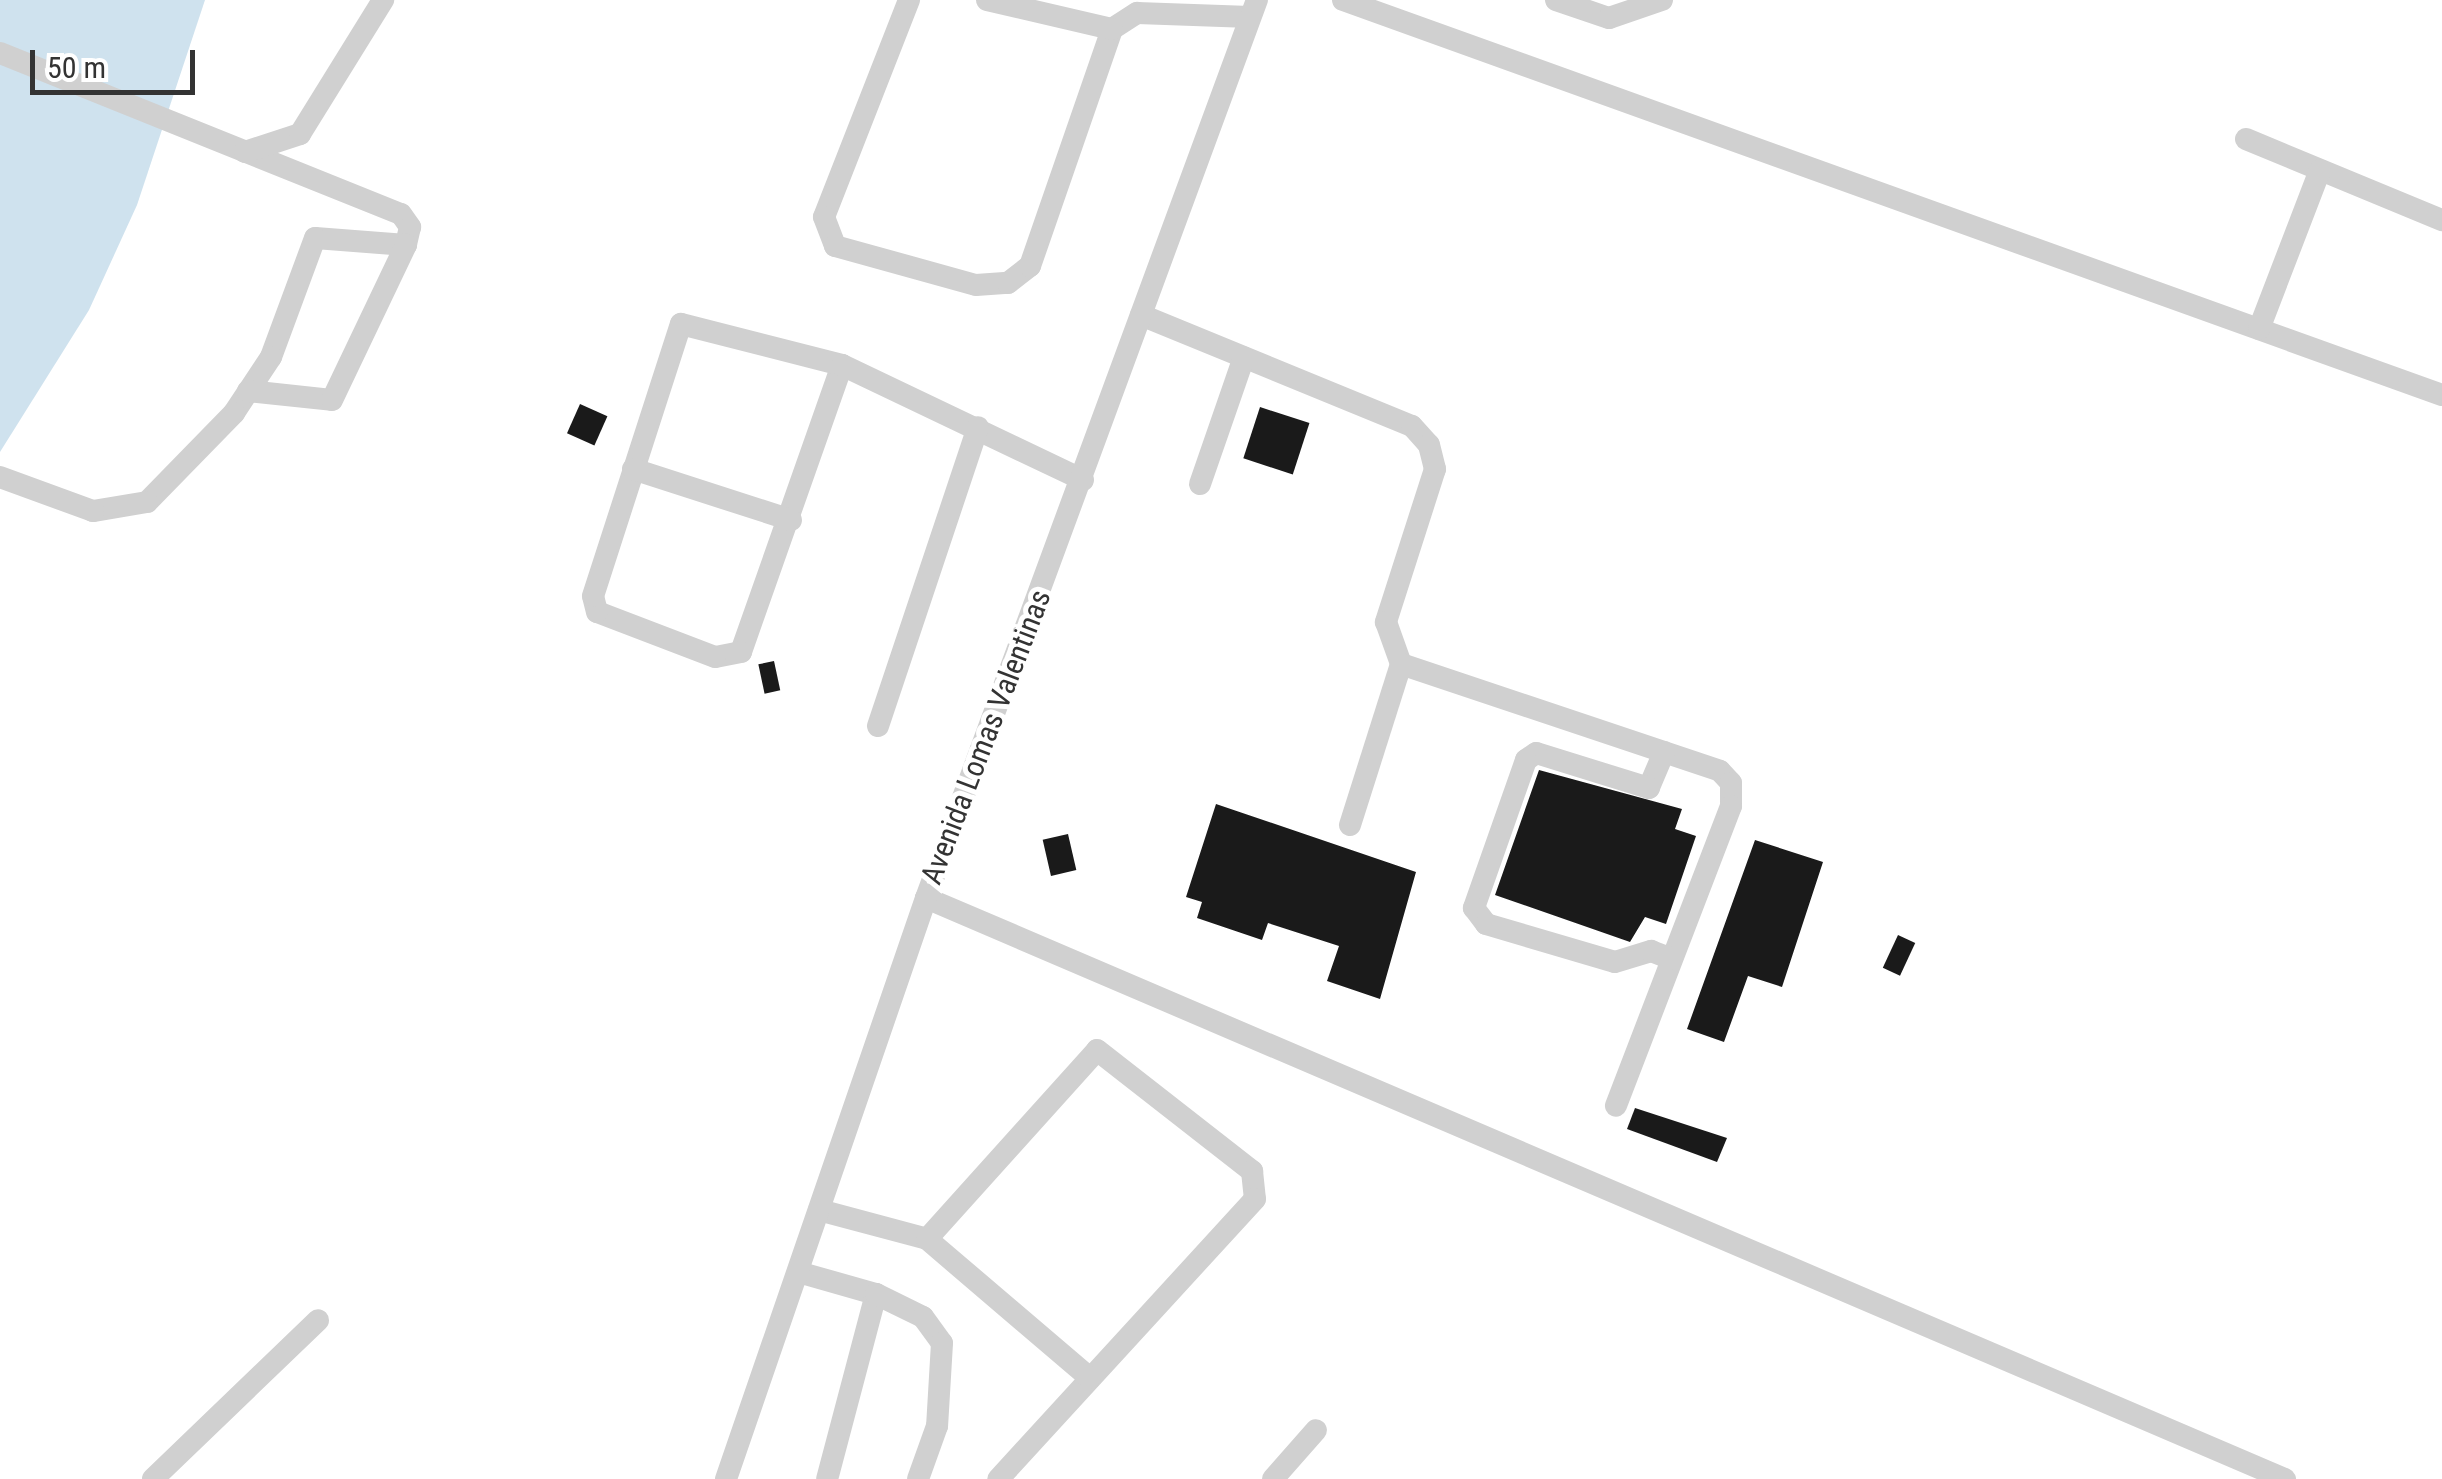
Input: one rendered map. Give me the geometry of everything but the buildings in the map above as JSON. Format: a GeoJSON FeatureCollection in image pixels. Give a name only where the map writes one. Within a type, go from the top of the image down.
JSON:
{"type":"FeatureCollection","features":[{"type":"Feature","properties":{"kind":"street"},"geometry":{"type":"LineString","coordinates":[[246,152],[300,134],[382,0]]}},
{"type":"Feature","properties":{"kind":"street"},"geometry":{"type":"LineString","coordinates":[[910,0],[824,217],[834,246],[976,284],[1008,283],[1030,266],[1112,28],[1137,13],[1254,9]]}},
{"type":"Feature","properties":{"kind":"street"},"geometry":{"type":"LineString","coordinates":[[986,0],[1112,28]]}},
{"type":"Feature","properties":{"kind":"street"},"geometry":{"type":"LineString","coordinates":[[1343,0],[2442,395]]}},
{"type":"Feature","properties":{"kind":"street"},"geometry":{"type":"LineString","coordinates":[[1556,0],[1609,18],[1662,0]]}},
{"type":"Feature","properties":{"kind":"street","name":"Avenida Lomas Valentinas"},"geometry":{"type":"LineString","coordinates":[[726,1479],[926,898],[1254,9]]}},
{"type":"Feature","properties":{"kind":"street"},"geometry":{"type":"LineString","coordinates":[[0,53],[401,214],[406,245],[332,400],[248,391]]}},
{"type":"Feature","properties":{"kind":"street"},"geometry":{"type":"LineString","coordinates":[[2246,139],[2442,220]]}},
{"type":"Feature","properties":{"kind":"street"},"geometry":{"type":"LineString","coordinates":[[2259,329],[2320,170]]}},
{"type":"Feature","properties":{"kind":"street"},"geometry":{"type":"LineString","coordinates":[[0,477],[93,510],[147,502],[248,391],[271,357],[315,238],[406,245]]}},
{"type":"Feature","properties":{"kind":"street"},"geometry":{"type":"LineString","coordinates":[[1140,315],[1412,426],[1430,445],[1435,469],[1386,622],[1401,664],[1350,825]]}},
{"type":"Feature","properties":{"kind":"street"},"geometry":{"type":"LineString","coordinates":[[842,365],[754,632],[742,652],[715,657],[594,606],[632,469],[681,324],[720,327],[842,365],[978,426],[1083,480]]}},
{"type":"Feature","properties":{"kind":"street"},"geometry":{"type":"LineString","coordinates":[[1200,484],[1244,357]]}},
{"type":"Feature","properties":{"kind":"street"},"geometry":{"type":"LineString","coordinates":[[878,726],[978,426]]}},
{"type":"Feature","properties":{"kind":"street"},"geometry":{"type":"LineString","coordinates":[[632,469],[791,520]]}},
{"type":"Feature","properties":{"kind":"street"},"geometry":{"type":"LineString","coordinates":[[1401,664],[1664,752],[1731,784],[1731,806],[1616,1106]]}},
{"type":"Feature","properties":{"kind":"street"},"geometry":{"type":"LineString","coordinates":[[1664,752],[1649,788],[1536,753],[1526,760],[1474,908],[1486,924],[1614,962],[1651,952],[1672,959]]}},
{"type":"Feature","properties":{"kind":"street"},"geometry":{"type":"LineString","coordinates":[[926,898],[2285,1479]]}},
{"type":"Feature","properties":{"kind":"street"},"geometry":{"type":"LineString","coordinates":[[928,1239],[1097,1050],[1252,1171],[1255,1199],[998,1479]]}},
{"type":"Feature","properties":{"kind":"street"},"geometry":{"type":"LineString","coordinates":[[819,1210],[928,1239],[1090,1378]]}},
{"type":"Feature","properties":{"kind":"street"},"geometry":{"type":"LineString","coordinates":[[798,1272],[876,1294],[923,1318],[942,1343],[937,1426],[918,1479]]}},
{"type":"Feature","properties":{"kind":"street"},"geometry":{"type":"LineString","coordinates":[[826,1479],[876,1294]]}},
{"type":"Feature","properties":{"kind":"street"},"geometry":{"type":"LineString","coordinates":[[152,1479],[318,1320]]}},
{"type":"Feature","properties":{"kind":"street"},"geometry":{"type":"LineString","coordinates":[[1273,1479],[1316,1430]]}},
{"type":"Feature","properties":{"kind":"water"},"geometry":{"type":"Polygon","coordinates":[[[0,0],[205,0],[137,205],[89,310],[0,452],[0,0]]]}}]}
